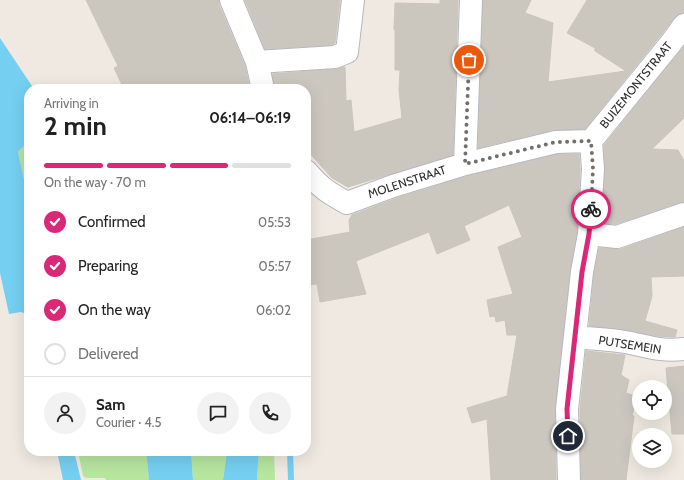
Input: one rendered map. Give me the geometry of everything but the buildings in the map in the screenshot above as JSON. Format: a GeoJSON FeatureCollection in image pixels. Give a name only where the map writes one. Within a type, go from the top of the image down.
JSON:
{"type":"FeatureCollection","features":[{"type":"Feature","properties":{"kind":"street"},"geometry":{"type":"LineString","coordinates":[[231,0],[257,62],[262,84]]}},
{"type":"Feature","properties":{"kind":"street"},"geometry":{"type":"LineString","coordinates":[[257,62],[335,56],[347,52],[353,0]]}},
{"type":"Feature","properties":{"kind":"street"},"geometry":{"type":"LineString","coordinates":[[465,164],[471,0]]}},
{"type":"Feature","properties":{"kind":"street","name":"BUIZEMONTSTRAAT"},"geometry":{"type":"LineString","coordinates":[[591,141],[684,25]]}},
{"type":"Feature","properties":{"kind":"street"},"geometry":{"type":"LineString","coordinates":[[569,480],[567,409],[582,272],[589,234],[593,169],[591,141]]}},
{"type":"Feature","properties":{"kind":"street","name":"MOLENSTRAAT"},"geometry":{"type":"LineString","coordinates":[[311,177],[320,187],[328,193],[347,203],[393,186],[465,164],[556,142],[591,141]]}},
{"type":"Feature","properties":{"kind":"street"},"geometry":{"type":"LineString","coordinates":[[589,234],[617,237],[684,214]]}},
{"type":"Feature","properties":{"kind":"street","name":"PUTSEMEIN"},"geometry":{"type":"LineString","coordinates":[[575,337],[624,342],[671,351],[684,349]]}},
{"type":"Feature","properties":{"kind":"green space"},"geometry":{"type":"Polygon","coordinates":[[[24,146],[24,179],[18,152],[24,146]]]}},
{"type":"Feature","properties":{"kind":"green space"},"geometry":{"type":"Polygon","coordinates":[[[79,456],[147,456],[149,480],[106,480],[105,478],[87,478],[83,476],[79,456]]]}},
{"type":"Feature","properties":{"kind":"green space"},"geometry":{"type":"Polygon","coordinates":[[[191,456],[226,456],[223,480],[193,480],[191,456]]]}},
{"type":"Feature","properties":{"kind":"green space"},"geometry":{"type":"Polygon","coordinates":[[[259,456],[274,456],[275,480],[257,480],[259,456]]]}},
{"type":"Feature","properties":{"kind":"water"},"geometry":{"type":"Polygon","coordinates":[[[0,38],[31,84],[24,84],[24,146],[18,152],[24,179],[24,313],[9,314],[0,273],[0,38]]]}},
{"type":"Feature","properties":{"kind":"water"},"geometry":{"type":"Polygon","coordinates":[[[58,456],[75,456],[81,480],[63,480],[58,456]]]}},
{"type":"Feature","properties":{"kind":"water"},"geometry":{"type":"Polygon","coordinates":[[[147,456],[191,456],[193,480],[149,480],[147,456]]]}},
{"type":"Feature","properties":{"kind":"water"},"geometry":{"type":"Polygon","coordinates":[[[226,456],[259,456],[257,480],[223,480],[226,456]]]}},
{"type":"Feature","properties":{"kind":"waterway"},"geometry":{"type":"LineString","coordinates":[[290,456],[291,480]]}},
{"type":"Feature","properties":{"kind":"way so far"},"geometry":{"type":"LineString","coordinates":[[469,60],[465,164],[556,142],[591,141],[593,169],[591,209]]}},
{"type":"Feature","properties":{"kind":"route"},"geometry":{"type":"LineString","coordinates":[[568,436],[567,409],[582,272],[589,234],[591,209]]}}]}
